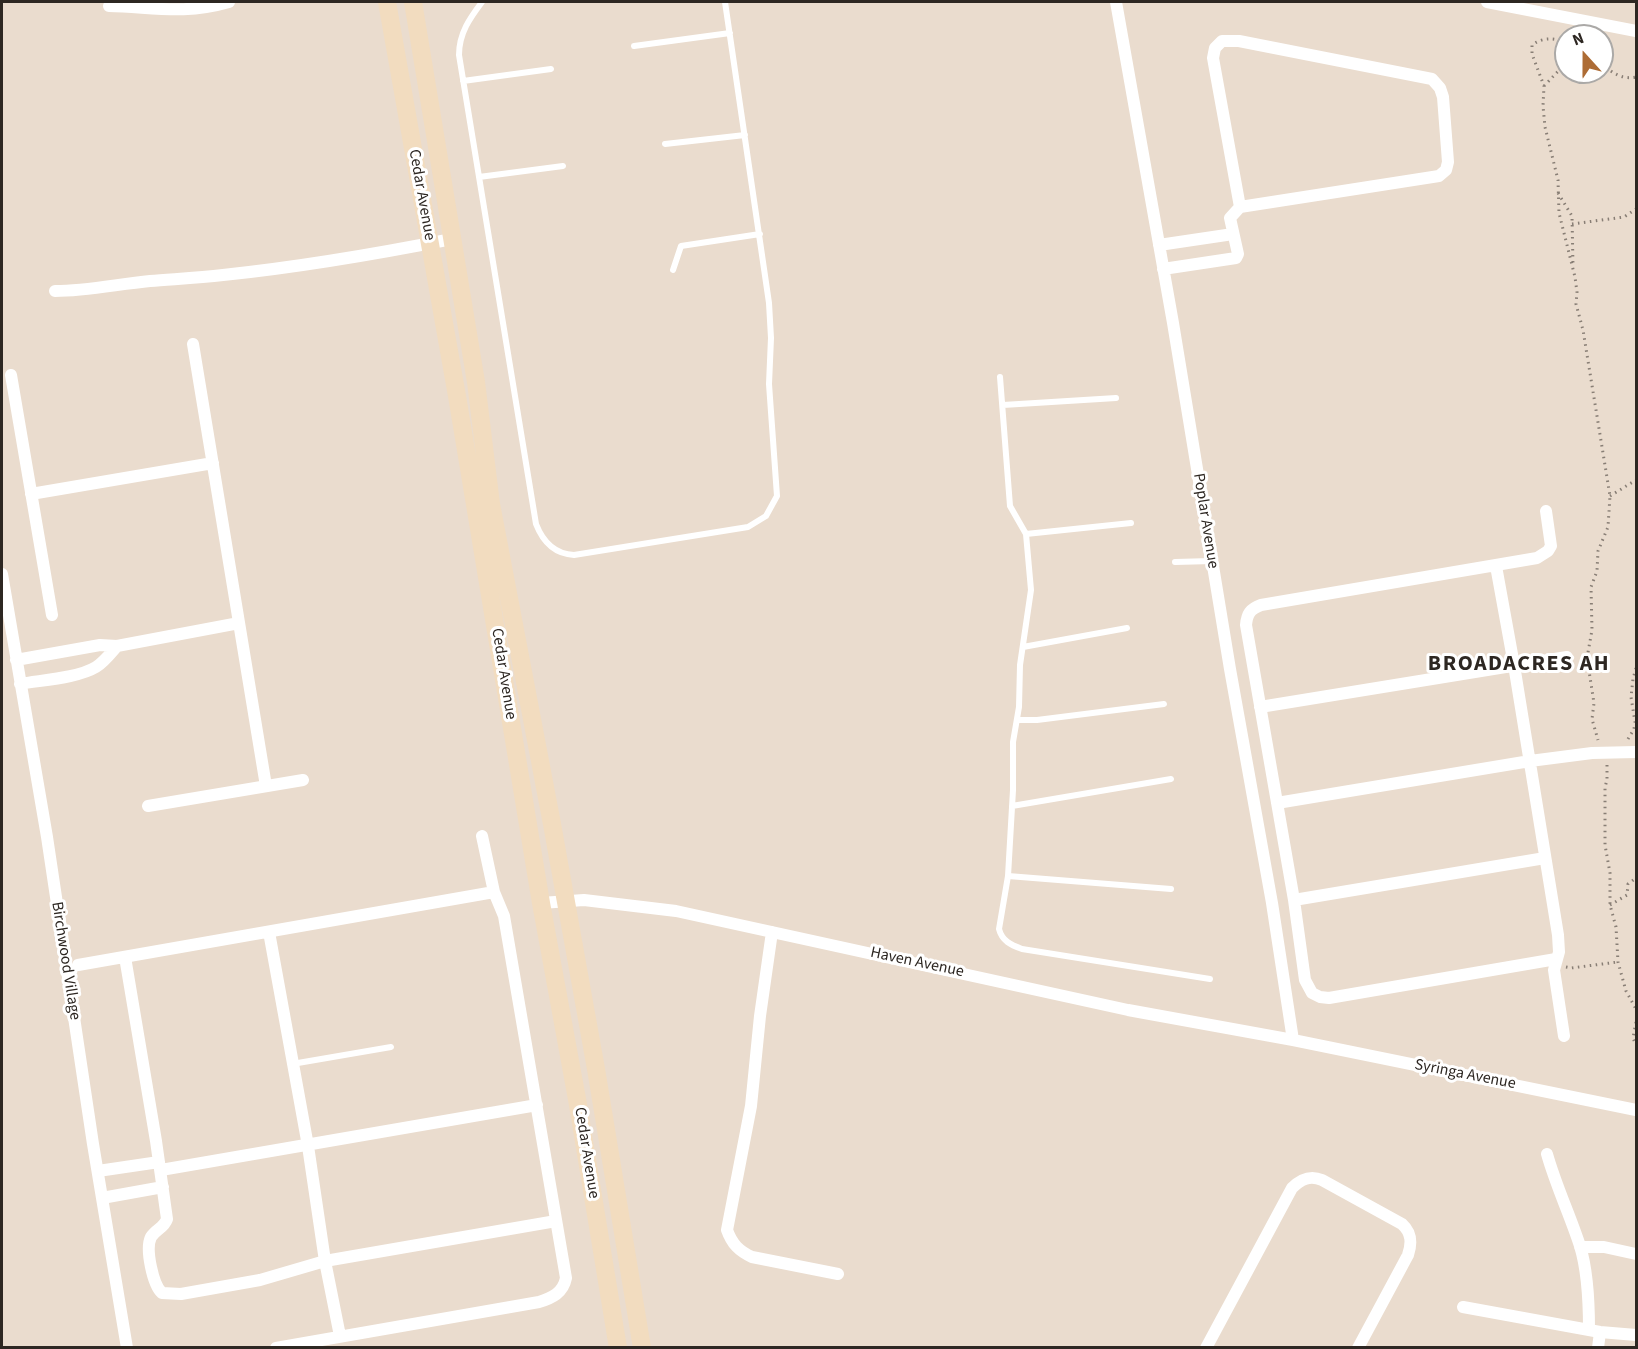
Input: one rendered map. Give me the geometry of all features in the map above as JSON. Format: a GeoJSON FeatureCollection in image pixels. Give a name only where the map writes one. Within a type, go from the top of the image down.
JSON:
{"type":"FeatureCollection","features":[{"type":"Feature","properties":{"kind":"main road","name":"Cedar Avenue"},"geometry":{"type":"LineString","coordinates":[[387,2],[618,1347]]}},
{"type":"Feature","properties":{"kind":"main road","name":"Cedar Avenue"},"geometry":{"type":"LineString","coordinates":[[412,2],[476,382],[492,504],[566,900],[642,1347]]}},
{"type":"Feature","properties":{"kind":"main road"},"geometry":{"type":"LineString","coordinates":[[493,611],[511,608]]}},
{"type":"Feature","properties":{"kind":"street"},"geometry":{"type":"LineString","coordinates":[[109,6],[172,11],[191,10],[229,2]]}},
{"type":"Feature","properties":{"kind":"street","name":"Poplar Avenue"},"geometry":{"type":"LineString","coordinates":[[1116,2],[1272,903],[1293,1040]]}},
{"type":"Feature","properties":{"kind":"street"},"geometry":{"type":"LineString","coordinates":[[1487,2],[1636,31]]}},
{"type":"Feature","properties":{"kind":"street"},"geometry":{"type":"LineString","coordinates":[[1163,269],[1236,258],[1238,254],[1230,218],[1240,207],[1439,176],[1446,170],[1448,162],[1443,97],[1438,85],[1432,79],[1239,41],[1222,41],[1215,48],[1213,58],[1240,207]]}},
{"type":"Feature","properties":{"kind":"street"},"geometry":{"type":"LineString","coordinates":[[1159,245],[1233,234]]}},
{"type":"Feature","properties":{"kind":"street"},"geometry":{"type":"LineString","coordinates":[[55,291],[95,289],[148,281],[303,265],[453,239]]}},
{"type":"Feature","properties":{"kind":"street"},"geometry":{"type":"LineString","coordinates":[[193,344],[266,786]]}},
{"type":"Feature","properties":{"kind":"street"},"geometry":{"type":"LineString","coordinates":[[11,375],[52,615]]}},
{"type":"Feature","properties":{"kind":"street"},"geometry":{"type":"LineString","coordinates":[[31,494],[213,463]]}},
{"type":"Feature","properties":{"kind":"street"},"geometry":{"type":"LineString","coordinates":[[1546,511],[1551,540],[1548,551],[1538,558],[1255,607],[1248,614],[1246,625],[1294,900],[1305,980],[1309,989],[1320,997],[1344,996],[1556,959]]}},
{"type":"Feature","properties":{"kind":"street"},"geometry":{"type":"LineString","coordinates":[[1496,566],[1558,935],[1559,952],[1556,959],[1555,982],[1564,1036]]}},
{"type":"Feature","properties":{"kind":"street","name":"Birchwood Village"},"geometry":{"type":"LineString","coordinates":[[2,574],[127,1347]]}},
{"type":"Feature","properties":{"kind":"street"},"geometry":{"type":"LineString","coordinates":[[16,660],[100,645],[117,646],[239,623]]}},
{"type":"Feature","properties":{"kind":"street"},"geometry":{"type":"LineString","coordinates":[[20,684],[95,668],[117,646]]}},
{"type":"Feature","properties":{"kind":"street"},"geometry":{"type":"LineString","coordinates":[[1260,706],[1567,657]]}},
{"type":"Feature","properties":{"kind":"street"},"geometry":{"type":"LineString","coordinates":[[1277,803],[1530,761],[1632,752]]}},
{"type":"Feature","properties":{"kind":"street"},"geometry":{"type":"LineString","coordinates":[[148,806],[303,780]]}},
{"type":"Feature","properties":{"kind":"street"},"geometry":{"type":"LineString","coordinates":[[276,1347],[539,1302],[560,1292],[566,1278],[504,916],[494,892],[482,836]]}},
{"type":"Feature","properties":{"kind":"street"},"geometry":{"type":"LineString","coordinates":[[1294,900],[1545,858]]}},
{"type":"Feature","properties":{"kind":"street"},"geometry":{"type":"LineString","coordinates":[[78,965],[494,892]]}},
{"type":"Feature","properties":{"kind":"street","name":"Haven Avenue"},"geometry":{"type":"LineString","coordinates":[[541,903],[566,900],[646,906],[1128,1010],[1293,1040]]}},
{"type":"Feature","properties":{"kind":"street"},"geometry":{"type":"LineString","coordinates":[[269,932],[340,1336]]}},
{"type":"Feature","properties":{"kind":"street"},"geometry":{"type":"LineString","coordinates":[[772,932],[760,1016],[751,1106],[727,1230],[733,1244],[752,1257],[838,1274]]}},
{"type":"Feature","properties":{"kind":"street"},"geometry":{"type":"LineString","coordinates":[[125,957],[167,1221],[152,1236],[149,1247],[153,1276],[162,1293],[174,1295],[260,1280],[325,1261],[556,1221]]}},
{"type":"Feature","properties":{"kind":"street","name":"Syringa Avenue"},"geometry":{"type":"LineString","coordinates":[[1293,1040],[1636,1110]]}},
{"type":"Feature","properties":{"kind":"street"},"geometry":{"type":"LineString","coordinates":[[98,1171],[160,1166],[308,1146],[537,1105]]}},
{"type":"Feature","properties":{"kind":"street"},"geometry":{"type":"LineString","coordinates":[[1547,1154],[1580,1247],[1598,1347]]}},
{"type":"Feature","properties":{"kind":"street"},"geometry":{"type":"LineString","coordinates":[[1206,1347],[1292,1188],[1301,1180],[1312,1177],[1322,1180],[1402,1224],[1410,1236],[1411,1244],[1407,1255],[1358,1347]]}},
{"type":"Feature","properties":{"kind":"street"},"geometry":{"type":"LineString","coordinates":[[102,1198],[163,1187]]}},
{"type":"Feature","properties":{"kind":"street"},"geometry":{"type":"LineString","coordinates":[[1580,1247],[1604,1247],[1636,1254]]}},
{"type":"Feature","properties":{"kind":"street"},"geometry":{"type":"LineString","coordinates":[[1463,1307],[1594,1331],[1636,1335]]}},
{"type":"Feature","properties":{"kind":"lane"},"geometry":{"type":"LineString","coordinates":[[482,2],[464,29],[459,45],[463,81],[536,524],[548,544],[564,554],[590,553],[748,527],[769,513],[777,496],[769,384],[771,326],[760,234],[725,2]]}},
{"type":"Feature","properties":{"kind":"lane"},"geometry":{"type":"LineString","coordinates":[[634,46],[730,33]]}},
{"type":"Feature","properties":{"kind":"lane"},"geometry":{"type":"LineString","coordinates":[[463,81],[551,69]]}},
{"type":"Feature","properties":{"kind":"lane"},"geometry":{"type":"LineString","coordinates":[[665,144],[745,135]]}},
{"type":"Feature","properties":{"kind":"lane"},"geometry":{"type":"LineString","coordinates":[[479,177],[563,166]]}},
{"type":"Feature","properties":{"kind":"lane"},"geometry":{"type":"LineString","coordinates":[[673,270],[681,246],[760,234]]}},
{"type":"Feature","properties":{"kind":"lane"},"geometry":{"type":"LineString","coordinates":[[1000,377],[1004,405],[1010,506],[1026,534],[1031,590],[1020,665],[1017,720],[1013,742],[1008,876],[1000,935],[1012,945],[1022,949],[1210,979]]}},
{"type":"Feature","properties":{"kind":"lane"},"geometry":{"type":"LineString","coordinates":[[1004,405],[1116,398]]}},
{"type":"Feature","properties":{"kind":"lane"},"geometry":{"type":"LineString","coordinates":[[1026,534],[1131,523]]}},
{"type":"Feature","properties":{"kind":"lane"},"geometry":{"type":"LineString","coordinates":[[1175,562],[1212,561]]}},
{"type":"Feature","properties":{"kind":"lane"},"geometry":{"type":"LineString","coordinates":[[1023,647],[1127,628]]}},
{"type":"Feature","properties":{"kind":"lane"},"geometry":{"type":"LineString","coordinates":[[1017,720],[1037,720],[1164,704]]}},
{"type":"Feature","properties":{"kind":"lane"},"geometry":{"type":"LineString","coordinates":[[1012,806],[1171,779]]}},
{"type":"Feature","properties":{"kind":"lane"},"geometry":{"type":"LineString","coordinates":[[1008,876],[1171,889]]}},
{"type":"Feature","properties":{"kind":"lane"},"geometry":{"type":"LineString","coordinates":[[292,1064],[391,1047]]}},
{"type":"Feature","properties":{"kind":"path"},"geometry":{"type":"LineString","coordinates":[[1554,40],[1545,38],[1532,45],[1532,54],[1544,86],[1545,127],[1558,180],[1559,213],[1573,268],[1577,292],[1576,304],[1611,494],[1608,527],[1598,551],[1597,571],[1592,587],[1592,630],[1587,658],[1594,703],[1592,719],[1608,772],[1605,788],[1605,845],[1610,873],[1610,904],[1616,927],[1618,962],[1626,991],[1636,1009]]}},
{"type":"Feature","properties":{"kind":"path"},"geometry":{"type":"LineString","coordinates":[[1614,73],[1629,78],[1636,77]]}},
{"type":"Feature","properties":{"kind":"path"},"geometry":{"type":"LineString","coordinates":[[1544,86],[1554,76]]}},
{"type":"Feature","properties":{"kind":"path"},"geometry":{"type":"LineString","coordinates":[[1557,193],[1572,216],[1573,268]]}},
{"type":"Feature","properties":{"kind":"path"},"geometry":{"type":"LineString","coordinates":[[1572,224],[1606,221],[1629,215],[1636,209]]}},
{"type":"Feature","properties":{"kind":"path"},"geometry":{"type":"LineString","coordinates":[[1611,494],[1636,480]]}},
{"type":"Feature","properties":{"kind":"path"},"geometry":{"type":"LineString","coordinates":[[1632,752],[1625,744],[1634,729],[1631,697],[1636,668]]}},
{"type":"Feature","properties":{"kind":"path"},"geometry":{"type":"LineString","coordinates":[[1610,904],[1627,895],[1628,884],[1636,878]]}},
{"type":"Feature","properties":{"kind":"path"},"geometry":{"type":"LineString","coordinates":[[1556,959],[1571,968],[1618,962]]}},
{"type":"Feature","properties":{"kind":"path"},"geometry":{"type":"LineString","coordinates":[[1636,1022],[1633,1038],[1636,1045]]}},
{"type":"Feature","properties":{"kind":"district","name":"BROADACRES AH"},"geometry":{"type":"Point","coordinates":[1519,665]}}]}
